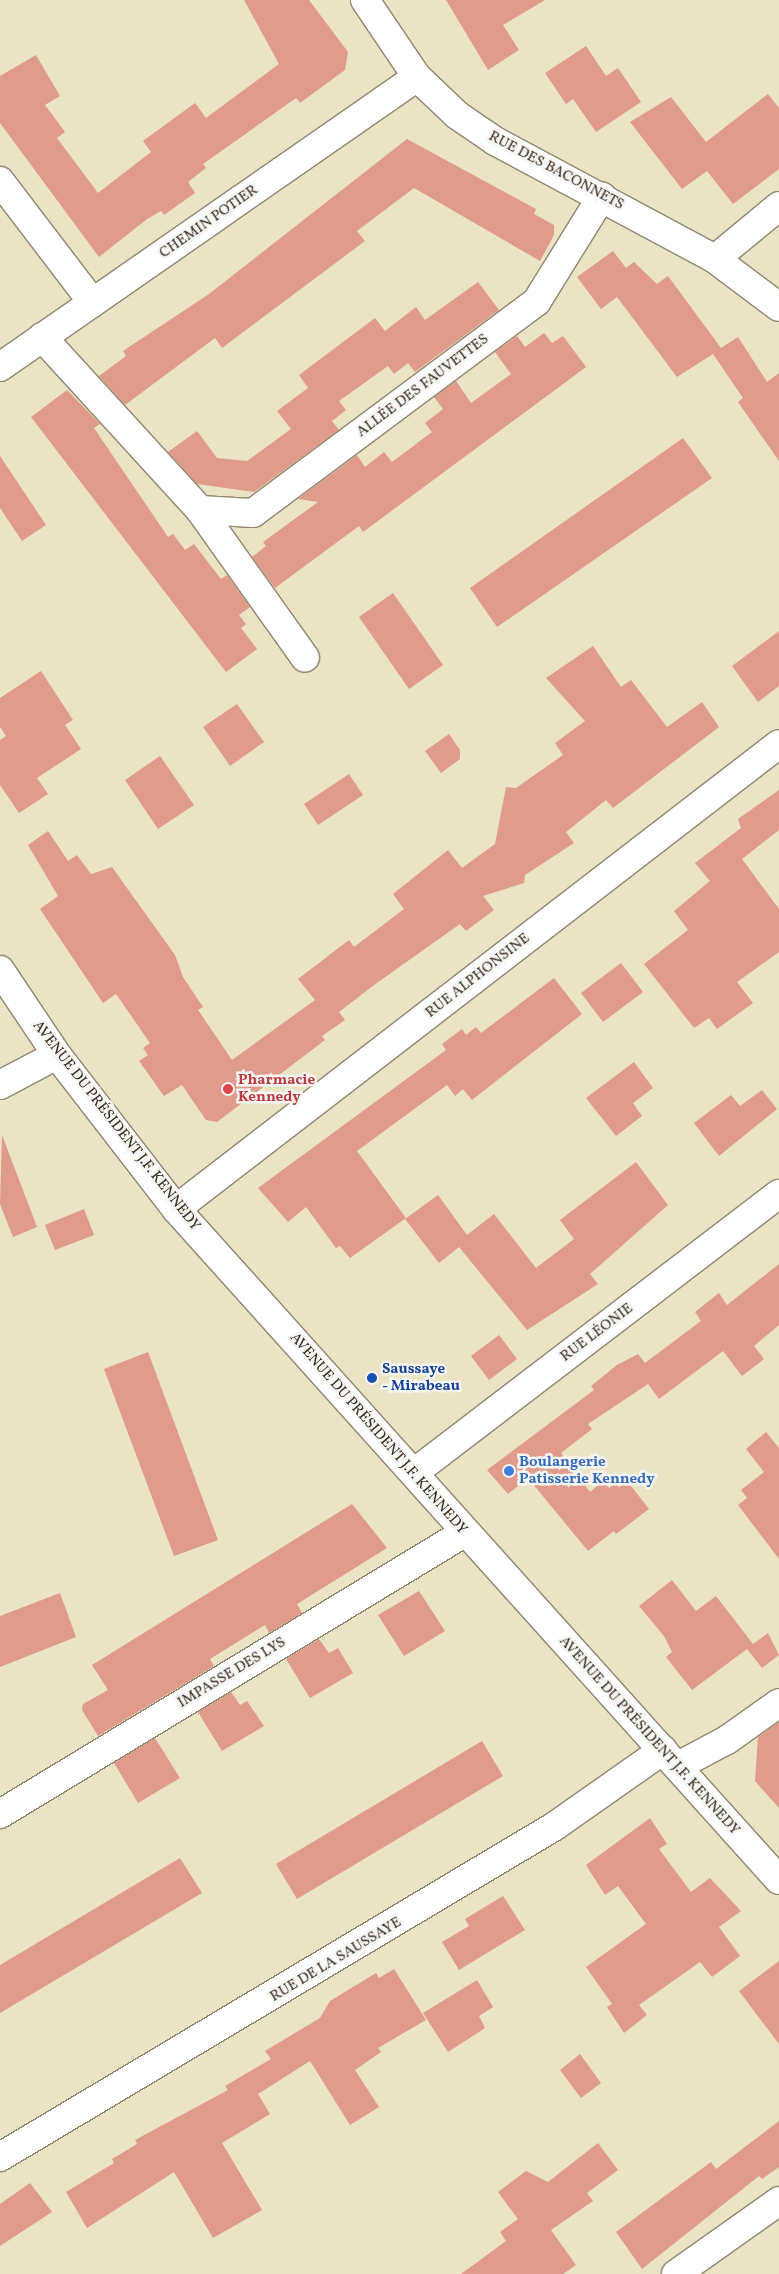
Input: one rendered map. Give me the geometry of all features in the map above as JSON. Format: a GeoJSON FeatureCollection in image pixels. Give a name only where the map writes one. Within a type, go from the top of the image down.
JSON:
{"type":"FeatureCollection","features":[{"type":"Feature","properties":{"kind":"street","name":"RUE DES BACONNETS"},"geometry":{"type":"LineString","coordinates":[[365,0],[417,77],[457,115],[495,141],[602,196],[715,259],[779,307]]}},
{"type":"Feature","properties":{"kind":"street","name":"CHEMIN POTIER"},"geometry":{"type":"LineString","coordinates":[[0,367],[417,77]]}},
{"type":"Feature","properties":{"kind":"street"},"geometry":{"type":"LineString","coordinates":[[0,181],[93,303]]}},
{"type":"Feature","properties":{"kind":"street","name":"ALLÉE DES FAUVETTES"},"geometry":{"type":"LineString","coordinates":[[200,510],[252,513],[537,300],[602,196]]}},
{"type":"Feature","properties":{"kind":"street"},"geometry":{"type":"LineString","coordinates":[[715,259],[779,206]]}},
{"type":"Feature","properties":{"kind":"street"},"geometry":{"type":"LineString","coordinates":[[42,337],[200,510],[305,658]]}},
{"type":"Feature","properties":{"kind":"street","name":"RUE ALPHONSINE"},"geometry":{"type":"LineString","coordinates":[[176,1209],[779,744]]}},
{"type":"Feature","properties":{"kind":"street","name":"AVENUE DU PRÉSIDENT J.F. KENNEDY"},"geometry":{"type":"LineString","coordinates":[[0,970],[57,1055],[176,1209],[415,1472],[464,1533],[671,1758],[779,1880]]}},
{"type":"Feature","properties":{"kind":"street"},"geometry":{"type":"LineString","coordinates":[[0,1085],[57,1055]]}},
{"type":"Feature","properties":{"kind":"street","name":"RUE LÉONIE"},"geometry":{"type":"LineString","coordinates":[[415,1472],[779,1194]]}},
{"type":"Feature","properties":{"kind":"street","name":"IMPASSE DES LYS"},"geometry":{"type":"LineString","coordinates":[[0,1814],[464,1533]]}},
{"type":"Feature","properties":{"kind":"street","name":"RUE DE LA SAUSSAYE"},"geometry":{"type":"LineString","coordinates":[[0,2157],[671,1758],[728,1740],[779,1703]]}},
{"type":"Feature","properties":{"kind":"street"},"geometry":{"type":"LineString","coordinates":[[676,2274],[779,2200]]}},
{"type":"Feature","properties":{"kind":"building"},"geometry":{"type":"Polygon","coordinates":[[[244,0],[309,0],[348,52],[345,70],[300,103],[296,98],[203,164],[206,168],[188,182],[195,193],[164,215],[161,211],[147,219],[99,257],[0,123],[0,76],[36,55],[60,96],[45,105],[65,132],[57,138],[98,193],[151,152],[143,141],[195,103],[206,118],[279,64],[244,0]]]}},
{"type":"Feature","properties":{"kind":"building"},"geometry":{"type":"Polygon","coordinates":[[[446,0],[545,0],[503,25],[519,50],[488,70],[446,0]]]}},
{"type":"Feature","properties":{"kind":"building"},"geometry":{"type":"Polygon","coordinates":[[[586,46],[606,76],[618,68],[641,102],[596,132],[573,99],[566,104],[545,73],[586,46]]]}},
{"type":"Feature","properties":{"kind":"building"},"geometry":{"type":"Polygon","coordinates":[[[768,94],[779,108],[779,169],[733,204],[707,171],[682,189],[630,122],[671,97],[706,142],[768,94]]]}},
{"type":"Feature","properties":{"kind":"building"},"geometry":{"type":"Polygon","coordinates":[[[407,139],[536,209],[534,214],[554,225],[554,235],[540,261],[414,188],[357,231],[365,241],[222,348],[215,338],[125,405],[99,376],[126,356],[123,351],[209,294],[407,139]]]}},
{"type":"Feature","properties":{"kind":"building"},"geometry":{"type":"Polygon","coordinates":[[[613,251],[626,268],[634,262],[657,284],[668,276],[721,348],[738,337],[767,382],[779,373],[779,461],[738,402],[743,398],[713,354],[677,377],[617,297],[601,309],[577,277],[613,251]]]}},
{"type":"Feature","properties":{"kind":"building"},"geometry":{"type":"Polygon","coordinates":[[[478,282],[499,310],[415,372],[408,363],[394,374],[388,366],[339,401],[346,410],[332,421],[339,430],[254,492],[197,484],[168,452],[197,431],[217,458],[247,461],[291,429],[277,411],[308,388],[299,375],[375,318],[385,331],[416,307],[425,320],[478,282]]]}},
{"type":"Feature","properties":{"kind":"building"},"geometry":{"type":"Polygon","coordinates":[[[544,333],[552,343],[563,336],[586,367],[363,532],[359,526],[275,588],[252,557],[266,546],[263,542],[318,502],[298,499],[357,455],[365,467],[384,452],[392,462],[432,432],[425,423],[443,409],[434,397],[456,381],[471,403],[511,374],[495,352],[517,336],[525,347],[544,333]]]}},
{"type":"Feature","properties":{"kind":"building"},"geometry":{"type":"Polygon","coordinates":[[[67,390],[100,424],[94,428],[168,537],[173,534],[185,550],[194,544],[221,579],[227,575],[250,607],[239,615],[246,624],[241,628],[257,649],[226,672],[31,417],[67,390]]]}},
{"type":"Feature","properties":{"kind":"building"},"geometry":{"type":"Polygon","coordinates":[[[683,438],[712,478],[497,627],[470,588],[683,438]]]}},
{"type":"Feature","properties":{"kind":"building"},"geometry":{"type":"Polygon","coordinates":[[[0,456],[46,525],[22,541],[0,508],[0,456]]]}},
{"type":"Feature","properties":{"kind":"building"},"geometry":{"type":"Polygon","coordinates":[[[393,593],[443,665],[409,689],[359,617],[393,593]]]}},
{"type":"Feature","properties":{"kind":"building"},"geometry":{"type":"Polygon","coordinates":[[[779,631],[779,686],[758,702],[732,666],[779,631]]]}},
{"type":"Feature","properties":{"kind":"building"},"geometry":{"type":"Polygon","coordinates":[[[593,646],[621,687],[631,680],[667,727],[702,702],[719,727],[613,808],[606,800],[566,832],[574,843],[525,875],[524,883],[483,896],[494,910],[466,931],[460,924],[374,985],[339,1012],[345,1020],[322,1036],[325,1040],[217,1122],[206,1120],[182,1085],[164,1096],[139,1061],[148,1055],[143,1048],[150,1043],[116,994],[103,1003],[40,909],[58,896],[28,845],[48,831],[68,861],[77,855],[91,874],[112,867],[175,955],[183,977],[203,1007],[198,1010],[232,1060],[315,1000],[298,979],[349,940],[354,947],[404,909],[393,894],[448,850],[462,868],[495,844],[506,787],[516,788],[563,755],[555,743],[585,721],[546,678],[593,646]]]}},
{"type":"Feature","properties":{"kind":"building"},"geometry":{"type":"Polygon","coordinates":[[[41,671],[73,720],[65,725],[81,749],[37,778],[48,794],[19,813],[0,785],[0,740],[6,736],[0,727],[0,698],[41,671]]]}},
{"type":"Feature","properties":{"kind":"building"},"geometry":{"type":"Polygon","coordinates":[[[237,704],[264,742],[230,766],[203,727],[237,704]]]}},
{"type":"Feature","properties":{"kind":"building"},"geometry":{"type":"Polygon","coordinates":[[[449,734],[460,750],[460,759],[441,773],[425,751],[449,734]]]}},
{"type":"Feature","properties":{"kind":"building"},"geometry":{"type":"Polygon","coordinates":[[[160,756],[194,805],[158,829],[125,780],[160,756]]]}},
{"type":"Feature","properties":{"kind":"building"},"geometry":{"type":"Polygon","coordinates":[[[349,774],[363,795],[318,825],[304,804],[349,774]]]}},
{"type":"Feature","properties":{"kind":"building"},"geometry":{"type":"Polygon","coordinates":[[[779,790],[779,830],[742,859],[779,909],[779,952],[737,982],[753,1003],[717,1029],[709,1018],[694,1028],[644,964],[688,930],[674,911],[710,881],[695,863],[741,828],[738,819],[779,790]]]}},
{"type":"Feature","properties":{"kind":"building"},"geometry":{"type":"Polygon","coordinates":[[[621,963],[643,992],[603,1022],[581,993],[621,963]]]}},
{"type":"Feature","properties":{"kind":"building"},"geometry":{"type":"Polygon","coordinates":[[[554,978],[582,1014],[472,1100],[463,1089],[455,1096],[447,1085],[357,1151],[406,1218],[350,1258],[340,1246],[336,1248],[306,1207],[288,1222],[258,1188],[446,1050],[442,1044],[462,1029],[466,1035],[476,1027],[481,1033],[554,978]]]}},
{"type":"Feature","properties":{"kind":"building"},"geometry":{"type":"Polygon","coordinates":[[[634,1062],[653,1088],[633,1103],[642,1116],[616,1136],[586,1098],[634,1062]]]}},
{"type":"Feature","properties":{"kind":"building"},"geometry":{"type":"Polygon","coordinates":[[[762,1090],[777,1109],[719,1156],[694,1123],[731,1095],[740,1106],[762,1090]]]}},
{"type":"Feature","properties":{"kind":"building"},"geometry":{"type":"Polygon","coordinates":[[[2,1135],[37,1227],[13,1237],[0,1204],[2,1135]]]}},
{"type":"Feature","properties":{"kind":"building"},"geometry":{"type":"Polygon","coordinates":[[[636,1162],[668,1205],[590,1274],[598,1284],[527,1330],[459,1247],[439,1263],[405,1219],[438,1195],[467,1235],[494,1214],[536,1268],[574,1239],[560,1220],[636,1162]]]}},
{"type":"Feature","properties":{"kind":"building"},"geometry":{"type":"Polygon","coordinates":[[[84,1209],[94,1235],[55,1250],[45,1225],[84,1209]]]}},
{"type":"Feature","properties":{"kind":"building"},"geometry":{"type":"Polygon","coordinates":[[[779,1264],[779,1325],[754,1346],[764,1359],[742,1376],[723,1351],[659,1399],[648,1384],[588,1424],[592,1429],[561,1453],[590,1492],[603,1481],[609,1488],[624,1477],[649,1509],[616,1534],[614,1531],[588,1551],[528,1478],[508,1494],[487,1470],[594,1390],[591,1386],[617,1365],[638,1354],[645,1363],[701,1321],[695,1312],[719,1293],[727,1305],[779,1264]]]}},
{"type":"Feature","properties":{"kind":"building"},"geometry":{"type":"Polygon","coordinates":[[[499,1335],[517,1359],[489,1380],[471,1356],[499,1335]]]}},
{"type":"Feature","properties":{"kind":"building"},"geometry":{"type":"Polygon","coordinates":[[[148,1352],[218,1540],[174,1556],[104,1369],[148,1352]]]}},
{"type":"Feature","properties":{"kind":"building"},"geometry":{"type":"Polygon","coordinates":[[[766,1432],[779,1448],[779,1559],[738,1505],[747,1498],[741,1490],[764,1472],[746,1449],[766,1432]]]}},
{"type":"Feature","properties":{"kind":"building"},"geometry":{"type":"Polygon","coordinates":[[[352,1504],[387,1548],[297,1604],[302,1613],[269,1633],[265,1625],[210,1659],[214,1666],[98,1736],[82,1710],[83,1704],[108,1690],[92,1665],[352,1504]]]}},
{"type":"Feature","properties":{"kind":"building"},"geometry":{"type":"Polygon","coordinates":[[[672,1580],[696,1611],[716,1596],[753,1644],[749,1647],[768,1633],[779,1655],[762,1668],[747,1649],[692,1690],[666,1657],[672,1652],[664,1636],[639,1606],[672,1580]]]}},
{"type":"Feature","properties":{"kind":"building"},"geometry":{"type":"Polygon","coordinates":[[[419,1591],[445,1631],[404,1656],[378,1615],[419,1591]]]}},
{"type":"Feature","properties":{"kind":"building"},"geometry":{"type":"Polygon","coordinates":[[[60,1593],[76,1637],[0,1667],[0,1616],[60,1593]]]}},
{"type":"Feature","properties":{"kind":"building"},"geometry":{"type":"Polygon","coordinates":[[[319,1639],[329,1653],[338,1648],[353,1673],[310,1698],[286,1659],[319,1639]]]}},
{"type":"Feature","properties":{"kind":"building"},"geometry":{"type":"Polygon","coordinates":[[[231,1692],[240,1705],[247,1701],[264,1726],[222,1751],[198,1712],[231,1692]]]}},
{"type":"Feature","properties":{"kind":"building"},"geometry":{"type":"Polygon","coordinates":[[[779,1722],[779,1808],[755,1781],[758,1737],[779,1722]]]}},
{"type":"Feature","properties":{"kind":"building"},"geometry":{"type":"Polygon","coordinates":[[[155,1738],[180,1778],[138,1803],[114,1763],[155,1738]]]}},
{"type":"Feature","properties":{"kind":"building"},"geometry":{"type":"Polygon","coordinates":[[[482,1741],[503,1776],[297,1899],[276,1864],[482,1741]]]}},
{"type":"Feature","properties":{"kind":"building"},"geometry":{"type":"Polygon","coordinates":[[[650,1818],[667,1844],[659,1849],[691,1892],[710,1878],[741,1911],[719,1927],[740,1956],[712,1977],[700,1962],[639,2005],[647,2015],[624,2033],[607,2007],[612,2004],[586,1967],[646,1924],[618,1886],[605,1895],[586,1865],[650,1818]]]}},
{"type":"Feature","properties":{"kind":"building"},"geometry":{"type":"Polygon","coordinates":[[[180,1858],[202,1893],[0,2013],[0,1965],[180,1858]]]}},
{"type":"Feature","properties":{"kind":"building"},"geometry":{"type":"Polygon","coordinates":[[[503,1896],[525,1930],[459,1970],[442,1942],[469,1926],[465,1919],[503,1896]]]}},
{"type":"Feature","properties":{"kind":"building"},"geometry":{"type":"Polygon","coordinates":[[[779,1961],[779,2044],[739,1991],[779,1961]]]}},
{"type":"Feature","properties":{"kind":"building"},"geometry":{"type":"Polygon","coordinates":[[[394,1969],[426,2020],[378,2048],[381,2052],[355,2070],[379,2107],[350,2125],[310,2061],[258,2094],[270,2114],[222,2143],[262,2210],[213,2238],[174,2172],[87,2228],[66,2192],[114,2163],[112,2159],[137,2144],[135,2140],[228,2090],[225,2086],[271,2059],[265,2051],[320,2018],[330,2001],[376,1973],[379,1978],[394,1969]]]}},
{"type":"Feature","properties":{"kind":"building"},"geometry":{"type":"Polygon","coordinates":[[[477,1980],[493,2007],[479,2016],[485,2028],[448,2052],[423,2013],[477,1980]]]}},
{"type":"Feature","properties":{"kind":"building"},"geometry":{"type":"Polygon","coordinates":[[[580,2054],[601,2083],[581,2098],[560,2070],[580,2054]]]}},
{"type":"Feature","properties":{"kind":"building"},"geometry":{"type":"Polygon","coordinates":[[[779,2121],[779,2167],[762,2179],[759,2176],[642,2269],[616,2232],[711,2162],[716,2169],[779,2121]]]}},
{"type":"Feature","properties":{"kind":"building"},"geometry":{"type":"Polygon","coordinates":[[[598,2143],[618,2170],[587,2193],[593,2201],[551,2230],[576,2265],[563,2274],[461,2274],[506,2241],[500,2232],[518,2219],[498,2192],[526,2171],[548,2182],[598,2143]]]}},
{"type":"Feature","properties":{"kind":"building"},"geometry":{"type":"Polygon","coordinates":[[[30,2183],[52,2212],[0,2246],[0,2204],[30,2183]]]}},
{"type":"Feature","properties":{"kind":"place","name":"Pharmacie Kennedy"},"geometry":{"type":"Point","coordinates":[228,1089]}},
{"type":"Feature","properties":{"kind":"place","name":"Saussaye - Mirabeau"},"geometry":{"type":"Point","coordinates":[372,1378]}},
{"type":"Feature","properties":{"kind":"place","name":"Boulangerie Patisserie Kennedy"},"geometry":{"type":"Point","coordinates":[509,1471]}}]}
